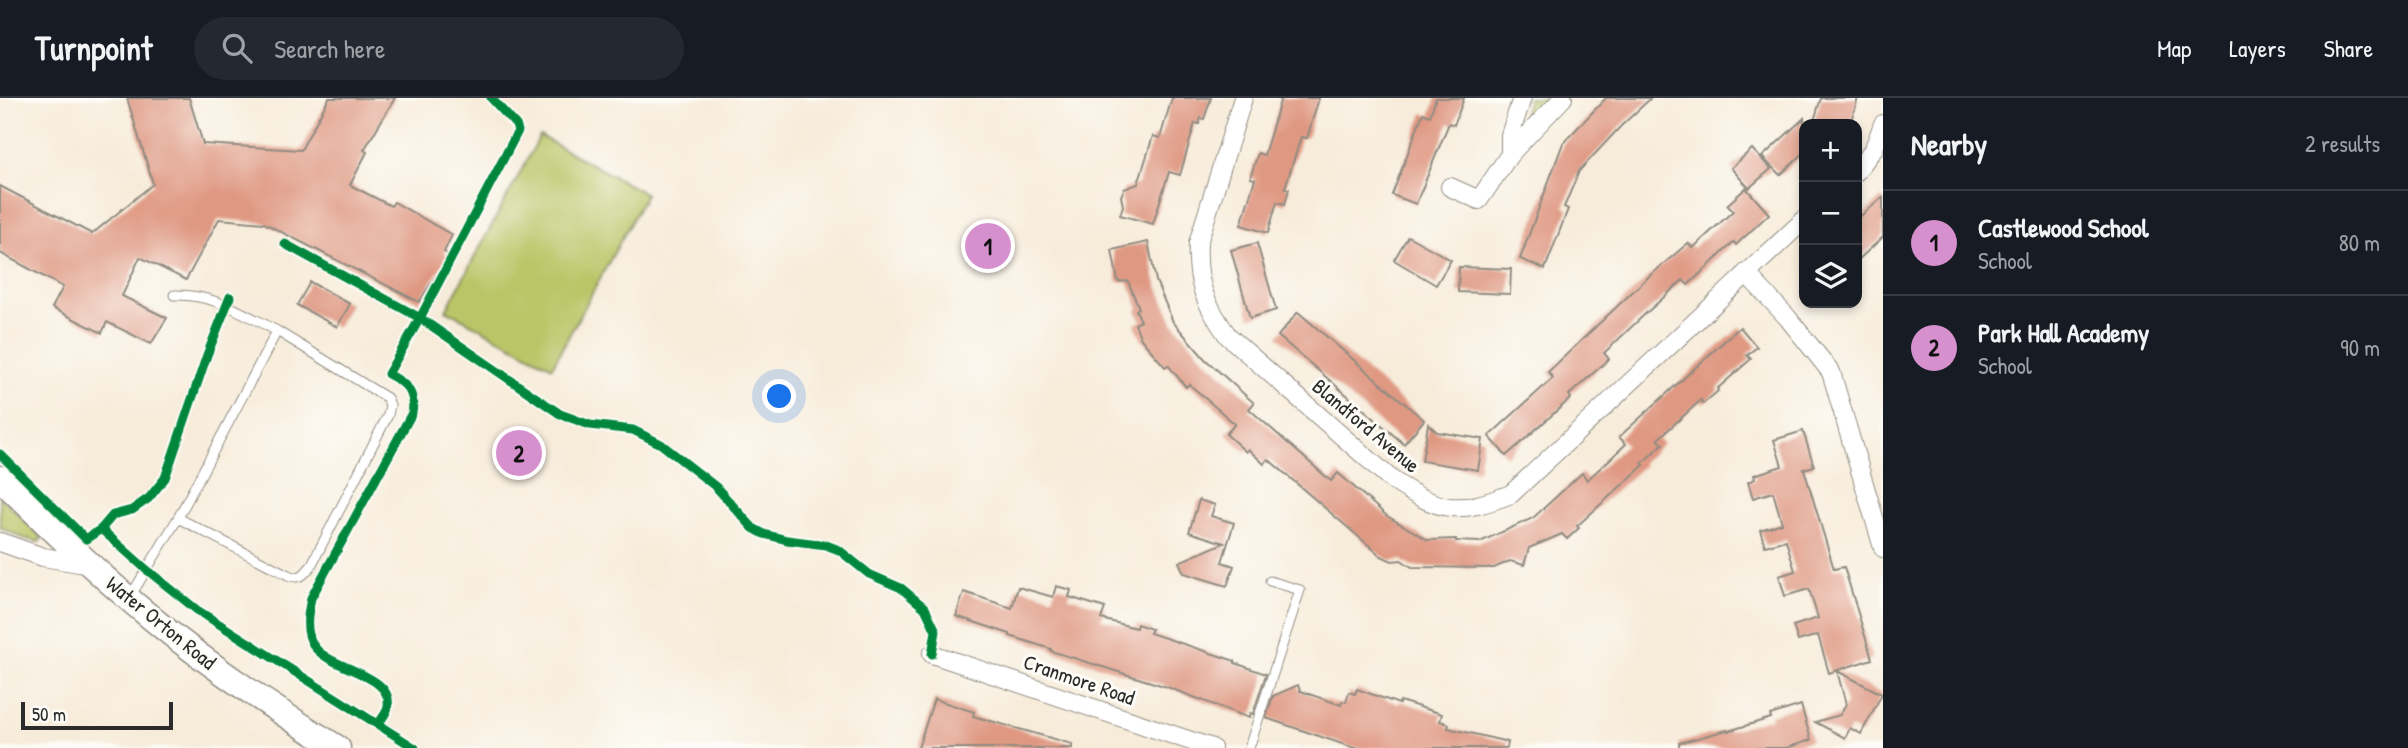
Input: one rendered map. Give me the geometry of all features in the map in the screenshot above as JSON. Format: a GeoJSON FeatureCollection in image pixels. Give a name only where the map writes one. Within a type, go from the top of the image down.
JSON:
{"type":"FeatureCollection","features":[{"type":"Feature","properties":{"kind":"main road","name":"Water Orton Road"},"geometry":{"type":"LineString","coordinates":[[0,478],[129,599],[248,691],[338,748]]}},
{"type":"Feature","properties":{"kind":"street","name":"Blandford Avenue"},"geometry":{"type":"LineString","coordinates":[[1243,98],[1198,243],[1196,268],[1201,291],[1212,314],[1228,336],[1392,481],[1419,498],[1444,508],[1480,506],[1511,494],[1799,225]]}},
{"type":"Feature","properties":{"kind":"street"},"geometry":{"type":"LineString","coordinates":[[1510,154],[1510,135],[1522,98]]}},
{"type":"Feature","properties":{"kind":"street"},"geometry":{"type":"LineString","coordinates":[[1450,187],[1479,200],[1510,154],[1563,98]]}},
{"type":"Feature","properties":{"kind":"street"},"geometry":{"type":"LineString","coordinates":[[1862,167],[1874,148],[1883,124]]}},
{"type":"Feature","properties":{"kind":"street"},"geometry":{"type":"LineString","coordinates":[[1746,274],[1787,317],[1831,372],[1883,548]]}},
{"type":"Feature","properties":{"kind":"street"},"geometry":{"type":"LineString","coordinates":[[0,542],[43,556],[91,565]]}},
{"type":"Feature","properties":{"kind":"street","name":"Cranmore Road"},"geometry":{"type":"LineString","coordinates":[[932,654],[1212,748]]}},
{"type":"Feature","properties":{"kind":"lane"},"geometry":{"type":"LineString","coordinates":[[174,295],[200,296],[227,303],[387,398],[390,405],[388,415],[304,576],[295,578],[178,518]]}},
{"type":"Feature","properties":{"kind":"lane"},"geometry":{"type":"LineString","coordinates":[[129,599],[178,518],[277,331]]}},
{"type":"Feature","properties":{"kind":"lane"},"geometry":{"type":"LineString","coordinates":[[1250,748],[1300,590],[1270,581]]}},
{"type":"Feature","properties":{"kind":"green space"},"geometry":{"type":"Polygon","coordinates":[[[1528,98],[1556,98],[1526,130],[1519,131],[1528,98]]]}},
{"type":"Feature","properties":{"kind":"green space"},"geometry":{"type":"Polygon","coordinates":[[[540,136],[646,194],[552,367],[446,310],[540,136]]]}},
{"type":"Feature","properties":{"kind":"green space"},"geometry":{"type":"Polygon","coordinates":[[[0,496],[42,538],[39,542],[0,527],[0,496]]]}},
{"type":"Feature","properties":{"kind":"building"},"geometry":{"type":"Polygon","coordinates":[[[127,98],[189,98],[203,144],[301,150],[329,98],[395,98],[364,150],[367,152],[350,185],[391,206],[394,202],[452,235],[444,252],[449,255],[419,302],[264,223],[219,219],[186,280],[140,257],[122,296],[167,318],[151,344],[107,322],[102,333],[52,308],[63,287],[0,253],[0,186],[92,234],[153,184],[127,98]]]}},
{"type":"Feature","properties":{"kind":"building"},"geometry":{"type":"Polygon","coordinates":[[[1172,98],[1211,98],[1204,119],[1201,118],[1199,124],[1195,123],[1180,175],[1169,172],[1153,224],[1120,215],[1124,189],[1138,184],[1153,136],[1160,138],[1172,98]]]}},
{"type":"Feature","properties":{"kind":"building"},"geometry":{"type":"Polygon","coordinates":[[[1281,98],[1319,98],[1307,138],[1301,137],[1285,188],[1289,189],[1285,204],[1277,202],[1268,233],[1241,225],[1255,179],[1250,178],[1258,153],[1264,155],[1281,98]]]}},
{"type":"Feature","properties":{"kind":"building"},"geometry":{"type":"Polygon","coordinates":[[[1436,98],[1464,98],[1454,125],[1449,123],[1416,204],[1392,195],[1423,113],[1430,116],[1436,98]]]}},
{"type":"Feature","properties":{"kind":"building"},"geometry":{"type":"Polygon","coordinates":[[[1606,98],[1651,98],[1579,171],[1564,207],[1568,209],[1545,269],[1520,259],[1563,143],[1606,98]]]}},
{"type":"Feature","properties":{"kind":"building"},"geometry":{"type":"Polygon","coordinates":[[[1821,98],[1858,98],[1852,119],[1815,119],[1821,98]]]}},
{"type":"Feature","properties":{"kind":"building"},"geometry":{"type":"Polygon","coordinates":[[[1799,123],[1799,158],[1780,175],[1762,157],[1799,123]]]}},
{"type":"Feature","properties":{"kind":"building"},"geometry":{"type":"Polygon","coordinates":[[[1752,149],[1771,169],[1749,188],[1731,168],[1752,149]]]}},
{"type":"Feature","properties":{"kind":"building"},"geometry":{"type":"Polygon","coordinates":[[[1746,188],[1769,214],[1688,285],[1683,280],[1643,316],[1604,353],[1609,359],[1569,395],[1571,398],[1506,456],[1489,436],[1553,378],[1548,372],[1646,279],[1688,243],[1693,248],[1733,211],[1727,205],[1746,188]]]}},
{"type":"Feature","properties":{"kind":"building"},"geometry":{"type":"Polygon","coordinates":[[[1883,197],[1883,237],[1862,256],[1862,245],[1862,215],[1883,197]]]}},
{"type":"Feature","properties":{"kind":"building"},"geometry":{"type":"Polygon","coordinates":[[[1408,236],[1451,260],[1436,285],[1394,260],[1408,236]]]}},
{"type":"Feature","properties":{"kind":"building"},"geometry":{"type":"Polygon","coordinates":[[[1148,242],[1156,281],[1173,322],[1205,359],[1254,403],[1249,409],[1331,481],[1338,473],[1387,516],[1428,540],[1480,542],[1533,518],[1582,473],[1587,480],[1607,462],[1626,444],[1619,437],[1740,327],[1757,347],[1747,355],[1751,359],[1717,389],[1718,391],[1703,404],[1701,400],[1658,439],[1663,444],[1642,463],[1644,465],[1577,526],[1579,528],[1567,539],[1562,534],[1529,548],[1524,565],[1510,561],[1494,568],[1412,567],[1401,560],[1392,561],[1381,556],[1268,459],[1264,464],[1248,449],[1246,452],[1226,434],[1235,424],[1189,384],[1186,387],[1141,339],[1135,324],[1141,321],[1136,310],[1139,308],[1128,281],[1118,282],[1112,250],[1148,242]]]}},
{"type":"Feature","properties":{"kind":"building"},"geometry":{"type":"Polygon","coordinates":[[[1257,243],[1276,310],[1250,318],[1231,250],[1257,243]]]}},
{"type":"Feature","properties":{"kind":"building"},"geometry":{"type":"Polygon","coordinates":[[[1459,267],[1511,269],[1510,294],[1458,292],[1459,267]]]}},
{"type":"Feature","properties":{"kind":"building"},"geometry":{"type":"Polygon","coordinates":[[[310,282],[350,304],[337,327],[297,305],[310,282]]]}},
{"type":"Feature","properties":{"kind":"building"},"geometry":{"type":"Polygon","coordinates":[[[1298,312],[1424,420],[1404,444],[1278,336],[1298,312]]]}},
{"type":"Feature","properties":{"kind":"building"},"geometry":{"type":"Polygon","coordinates":[[[1428,424],[1437,432],[1483,439],[1478,470],[1422,461],[1428,424]]]}},
{"type":"Feature","properties":{"kind":"building"},"geometry":{"type":"Polygon","coordinates":[[[1803,431],[1814,466],[1804,469],[1834,569],[1844,567],[1872,659],[1829,673],[1818,635],[1798,641],[1793,626],[1818,618],[1809,589],[1785,596],[1779,576],[1795,571],[1786,540],[1765,546],[1760,530],[1782,523],[1773,492],[1753,498],[1748,482],[1755,479],[1754,475],[1782,466],[1774,440],[1803,431]]]}},
{"type":"Feature","properties":{"kind":"building"},"geometry":{"type":"Polygon","coordinates":[[[1199,500],[1215,505],[1211,516],[1234,523],[1222,562],[1234,566],[1227,586],[1184,573],[1179,562],[1224,543],[1189,532],[1199,500]]]}},
{"type":"Feature","properties":{"kind":"building"},"geometry":{"type":"Polygon","coordinates":[[[1056,586],[1071,590],[1069,597],[1105,608],[1101,619],[1152,629],[1150,633],[1266,674],[1253,714],[1250,713],[1249,718],[1167,687],[1051,651],[956,616],[964,592],[1012,608],[1018,587],[1053,597],[1056,586]]]}},
{"type":"Feature","properties":{"kind":"building"},"geometry":{"type":"Polygon","coordinates":[[[1837,671],[1882,694],[1861,734],[1850,728],[1845,738],[1815,722],[1840,715],[1846,704],[1837,671]]]}},
{"type":"Feature","properties":{"kind":"building"},"geometry":{"type":"Polygon","coordinates":[[[1298,685],[1300,691],[1341,705],[1342,701],[1346,702],[1349,692],[1355,694],[1357,689],[1399,704],[1400,701],[1442,714],[1440,721],[1449,724],[1448,728],[1508,742],[1507,748],[1354,748],[1266,718],[1273,696],[1298,685]]]}},
{"type":"Feature","properties":{"kind":"building"},"geometry":{"type":"Polygon","coordinates":[[[934,699],[974,712],[973,716],[1072,744],[1072,748],[918,748],[934,699]]]}},
{"type":"Feature","properties":{"kind":"building"},"geometry":{"type":"Polygon","coordinates":[[[1801,705],[1811,740],[1786,748],[1679,748],[1679,743],[1771,718],[1770,715],[1801,705]]]}},
{"type":"Feature","properties":{"kind":"cycle path"},"geometry":{"type":"LineString","coordinates":[[491,98],[516,125],[518,131],[420,318],[560,414],[590,425],[633,430],[661,444],[716,487],[753,528],[787,540],[826,545],[839,550],[869,574],[901,588],[925,608],[936,631],[932,654]]}},
{"type":"Feature","properties":{"kind":"cycle path"},"geometry":{"type":"LineString","coordinates":[[285,244],[420,318],[388,374],[408,389],[412,399],[412,413],[311,598],[308,616],[311,641],[322,654],[373,680],[383,688],[388,698],[387,710],[378,724]]}},
{"type":"Feature","properties":{"kind":"cycle path"},"geometry":{"type":"LineString","coordinates":[[101,529],[113,515],[132,510],[149,498],[165,478],[230,297]]}},
{"type":"Feature","properties":{"kind":"cycle path"},"geometry":{"type":"LineString","coordinates":[[0,454],[86,539],[101,529],[197,610],[415,748]]}},
{"type":"Feature","properties":{"kind":"place","name":"Castlewood School"},"geometry":{"type":"Point","coordinates":[988,246]}},
{"type":"Feature","properties":{"kind":"place","name":"Park Hall Academy"},"geometry":{"type":"Point","coordinates":[519,453]}}]}
